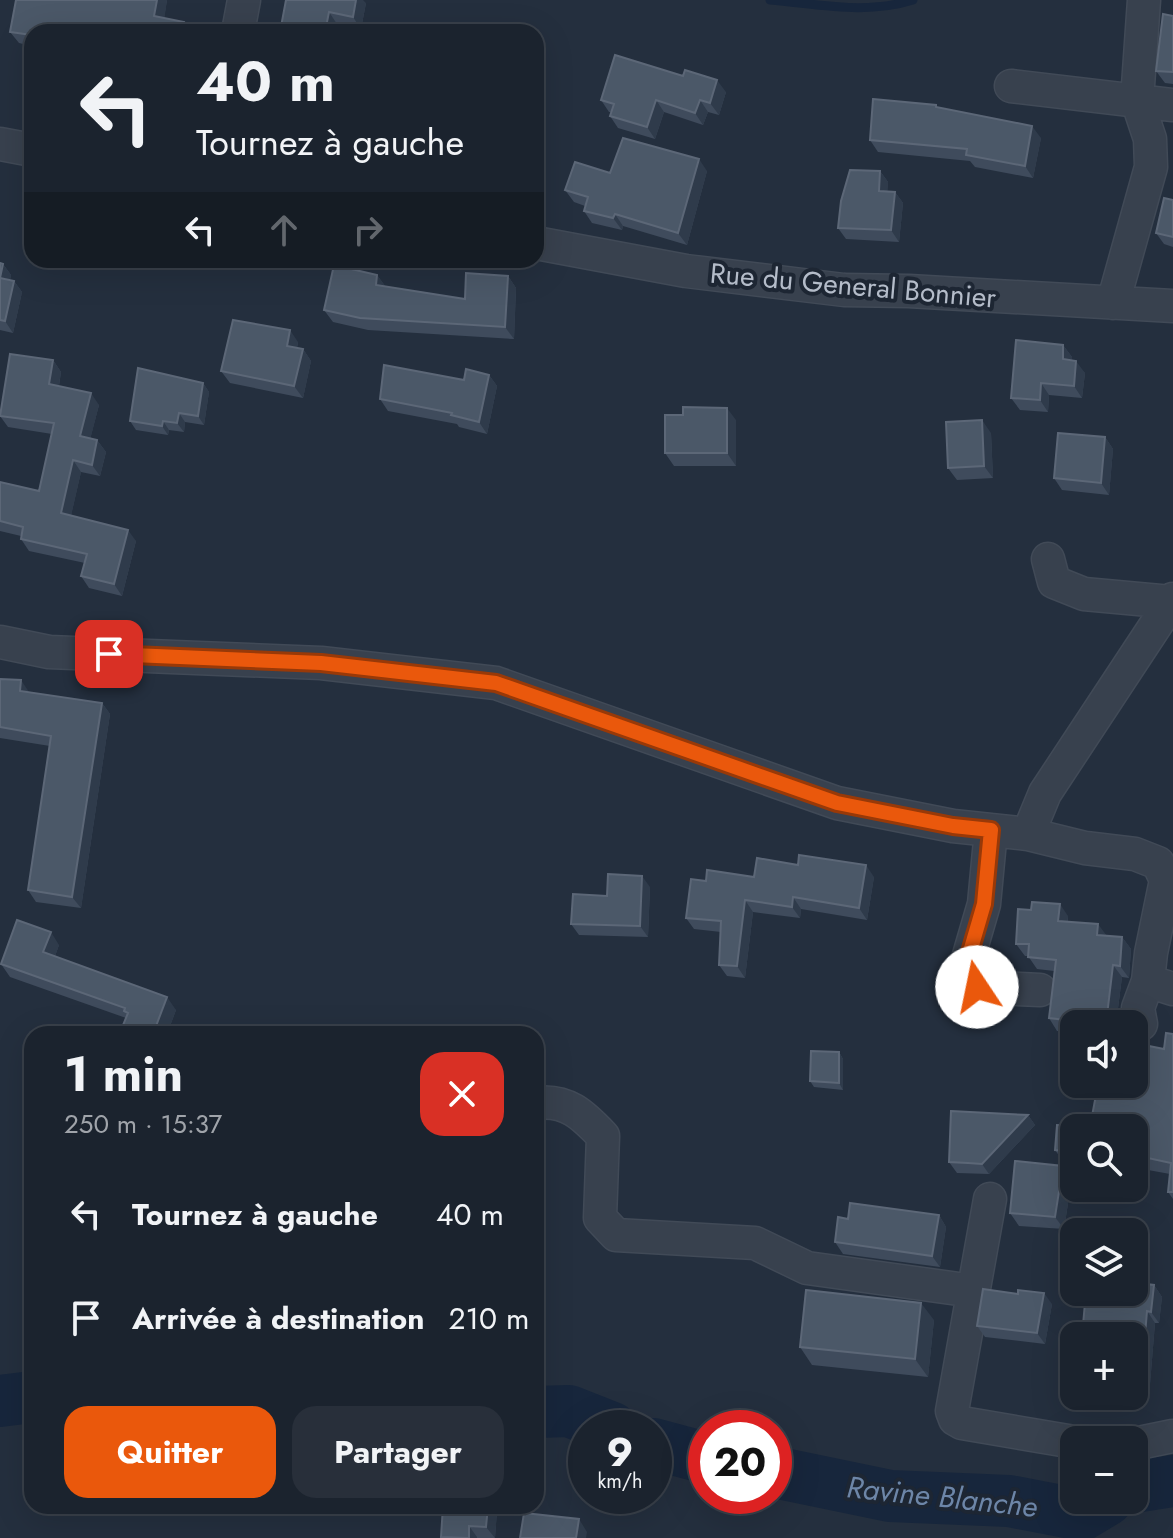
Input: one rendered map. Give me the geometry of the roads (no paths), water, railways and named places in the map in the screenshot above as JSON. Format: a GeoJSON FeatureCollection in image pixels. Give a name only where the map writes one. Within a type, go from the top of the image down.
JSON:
{"type":"FeatureCollection","features":[{"type":"Feature","properties":{"kind":"street"},"geometry":{"type":"LineString","coordinates":[[240,24],[244,0]]}},
{"type":"Feature","properties":{"kind":"street"},"geometry":{"type":"LineString","coordinates":[[1113,303],[1151,167],[1150,139],[1137,100],[1144,0]]}},
{"type":"Feature","properties":{"kind":"street"},"geometry":{"type":"LineString","coordinates":[[1011,86],[1173,105]]}},
{"type":"Feature","properties":{"kind":"street"},"geometry":{"type":"LineString","coordinates":[[0,144],[24,148]]}},
{"type":"Feature","properties":{"kind":"street","name":"Rue du General Bonnier"},"geometry":{"type":"LineString","coordinates":[[544,244],[686,271],[844,290],[1173,306]]}},
{"type":"Feature","properties":{"kind":"street"},"geometry":{"type":"LineString","coordinates":[[1028,834],[1045,793],[1172,600],[1084,594],[1054,582],[1048,559]]}},
{"type":"Feature","properties":{"kind":"street"},"geometry":{"type":"LineString","coordinates":[[0,642],[49,652],[321,663],[496,683],[837,803],[953,826],[1028,834],[1085,848],[1135,854],[1158,863],[1166,880],[1153,940],[1161,985],[1138,1010]]}},
{"type":"Feature","properties":{"kind":"street"},"geometry":{"type":"LineString","coordinates":[[991,830],[984,904],[965,969],[977,987],[1040,990]]}},
{"type":"Feature","properties":{"kind":"street"},"geometry":{"type":"LineString","coordinates":[[544,1102],[577,1109],[603,1136],[600,1218],[616,1235],[755,1243],[807,1268],[973,1291]]}},
{"type":"Feature","properties":{"kind":"street"},"geometry":{"type":"LineString","coordinates":[[990,1199],[952,1411],[955,1419],[962,1423],[1060,1440]]}},
{"type":"Feature","properties":{"kind":"street"},"geometry":{"type":"LineString","coordinates":[[1148,1441],[1173,1436]]}},
{"type":"Feature","properties":{"kind":"waterway"},"geometry":{"type":"LineString","coordinates":[[770,0],[860,8],[913,0]]}},
{"type":"Feature","properties":{"kind":"waterway","name":"Ravine Blanche"},"geometry":{"type":"LineString","coordinates":[[0,1401],[24,1398]]}},
{"type":"Feature","properties":{"kind":"waterway","name":"Ravine Blanche"},"geometry":{"type":"LineString","coordinates":[[544,1412],[568,1411]]}},
{"type":"Feature","properties":{"kind":"waterway","name":"Ravine Blanche"},"geometry":{"type":"LineString","coordinates":[[672,1449],[688,1453]]}},
{"type":"Feature","properties":{"kind":"waterway","name":"Ravine Blanche"},"geometry":{"type":"LineString","coordinates":[[792,1476],[890,1496],[1009,1501],[1060,1511]]}},
{"type":"Feature","properties":{"kind":"waterway","name":"Ravine Blanche"},"geometry":{"type":"LineString","coordinates":[[1148,1485],[1173,1481]]}},
{"type":"Feature","properties":{"kind":"waterway","name":"Ravine Blanche"},"geometry":{"type":"LineString","coordinates":[[1077,1514],[1084,1514]]}}]}
